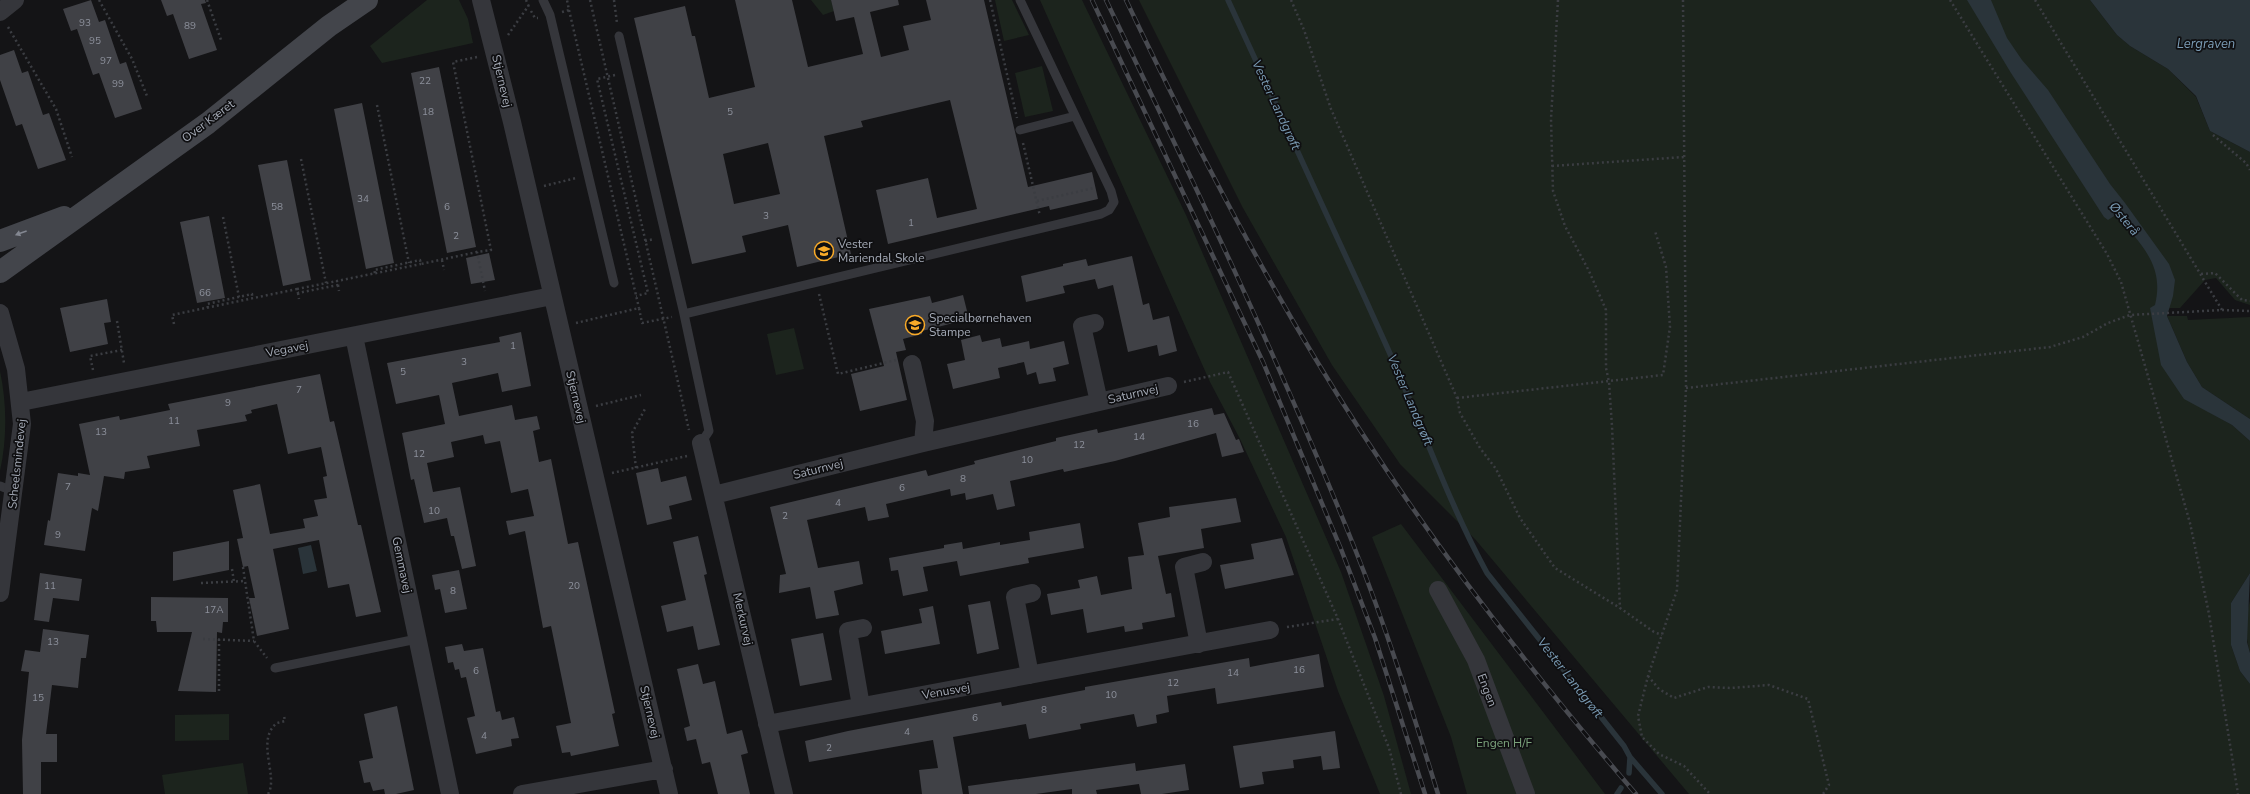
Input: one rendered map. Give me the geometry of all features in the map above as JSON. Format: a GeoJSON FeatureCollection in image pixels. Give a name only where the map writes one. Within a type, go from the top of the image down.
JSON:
{"type":"FeatureCollection","features":[{"type":"Feature","properties":{"kind":"main road","name":"Over Kæret"},"geometry":{"type":"LineString","coordinates":[[329,26],[356,0]]}},
{"type":"Feature","properties":{"kind":"main road","name":"Over Kæret"},"geometry":{"type":"LineString","coordinates":[[0,272],[25,256],[84,210],[208,123],[329,26],[367,0]]}},
{"type":"Feature","properties":{"kind":"main road","name":"Over Kæret"},"geometry":{"type":"LineString","coordinates":[[0,241],[84,210]]}},
{"type":"Feature","properties":{"kind":"street"},"geometry":{"type":"LineString","coordinates":[[2,16],[15,0]]}},
{"type":"Feature","properties":{"kind":"street","name":"Stjernevej"},"geometry":{"type":"LineString","coordinates":[[481,0],[496,54],[669,794]]}},
{"type":"Feature","properties":{"kind":"street","name":"Vegavej"},"geometry":{"type":"LineString","coordinates":[[21,402],[552,296]]}},
{"type":"Feature","properties":{"kind":"street","name":"Scheelsmindevej"},"geometry":{"type":"LineString","coordinates":[[0,313],[4,344],[16,369],[21,402],[22,424],[7,489],[0,593]]}},
{"type":"Feature","properties":{"kind":"street","name":"Saturnvej"},"geometry":{"type":"LineString","coordinates":[[1095,323],[1082,326],[1099,402]]}},
{"type":"Feature","properties":{"kind":"street","name":"Gemmavej"},"geometry":{"type":"LineString","coordinates":[[354,336],[450,794]]}},
{"type":"Feature","properties":{"kind":"street"},"geometry":{"type":"LineString","coordinates":[[912,364],[925,421],[923,443]]}},
{"type":"Feature","properties":{"kind":"street","name":"Saturnvej"},"geometry":{"type":"LineString","coordinates":[[714,495],[923,443],[1168,386]]}},
{"type":"Feature","properties":{"kind":"street","name":"Merkurvej"},"geometry":{"type":"LineString","coordinates":[[702,449],[784,794]]}},
{"type":"Feature","properties":{"kind":"street"},"geometry":{"type":"LineString","coordinates":[[1198,644],[1184,567],[1203,562]]}},
{"type":"Feature","properties":{"kind":"street","name":"Engen"},"geometry":{"type":"LineString","coordinates":[[1438,590],[1476,660],[1526,794]]}},
{"type":"Feature","properties":{"kind":"street"},"geometry":{"type":"LineString","coordinates":[[1030,675],[1015,597],[1032,593]]}},
{"type":"Feature","properties":{"kind":"street"},"geometry":{"type":"LineString","coordinates":[[861,706],[848,631],[863,628]]}},
{"type":"Feature","properties":{"kind":"street","name":"Venusvej"},"geometry":{"type":"LineString","coordinates":[[768,724],[1270,630]]}},
{"type":"Feature","properties":{"kind":"street"},"geometry":{"type":"LineString","coordinates":[[522,794],[664,769]]}},
{"type":"Feature","properties":{"kind":"lane"},"geometry":{"type":"LineString","coordinates":[[543,0],[550,15],[614,283]]}},
{"type":"Feature","properties":{"kind":"lane"},"geometry":{"type":"LineString","coordinates":[[684,314],[1101,214],[1109,210],[1114,202],[1108,184],[1020,0]]}},
{"type":"Feature","properties":{"kind":"lane"},"geometry":{"type":"LineString","coordinates":[[618,36],[684,314],[709,431],[702,449]]}},
{"type":"Feature","properties":{"kind":"lane"},"geometry":{"type":"LineString","coordinates":[[1020,130],[1075,116]]}},
{"type":"Feature","properties":{"kind":"lane"},"geometry":{"type":"LineString","coordinates":[[275,668],[417,639]]}},
{"type":"Feature","properties":{"kind":"path"},"geometry":{"type":"LineString","coordinates":[[99,0],[132,59],[147,96]]}},
{"type":"Feature","properties":{"kind":"path"},"geometry":{"type":"LineString","coordinates":[[207,0],[221,40]]}},
{"type":"Feature","properties":{"kind":"path"},"geometry":{"type":"LineString","coordinates":[[590,0],[690,435],[702,449],[636,468],[595,476]]}},
{"type":"Feature","properties":{"kind":"path"},"geometry":{"type":"LineString","coordinates":[[614,0],[618,36]]}},
{"type":"Feature","properties":{"kind":"path"},"geometry":{"type":"LineString","coordinates":[[990,0],[1039,213]]}},
{"type":"Feature","properties":{"kind":"path"},"geometry":{"type":"LineString","coordinates":[[1291,0],[1304,30],[1331,109],[1457,398],[1460,413],[1480,448],[1496,469],[1520,518],[1556,568],[1620,608],[1654,632],[1662,635]]}},
{"type":"Feature","properties":{"kind":"path"},"geometry":{"type":"LineString","coordinates":[[1558,0],[1551,119],[1553,191],[1565,226],[1589,271],[1606,310],[1606,368],[1610,391],[1620,608]]}},
{"type":"Feature","properties":{"kind":"path"},"geometry":{"type":"LineString","coordinates":[[1683,0],[1686,388],[1677,590],[1648,676],[1638,716],[1642,737],[1659,754],[1684,766],[1710,794]]}},
{"type":"Feature","properties":{"kind":"path"},"geometry":{"type":"LineString","coordinates":[[1950,0],[2107,254],[2121,282],[2190,523],[2209,614],[2238,794]]}},
{"type":"Feature","properties":{"kind":"path"},"geometry":{"type":"LineString","coordinates":[[2035,0],[2222,310]]}},
{"type":"Feature","properties":{"kind":"path"},"geometry":{"type":"LineString","coordinates":[[174,324],[172,315],[491,250],[453,62],[496,54],[529,5]]}},
{"type":"Feature","properties":{"kind":"path"},"geometry":{"type":"LineString","coordinates":[[569,10],[642,324],[663,319]]}},
{"type":"Feature","properties":{"kind":"path"},"geometry":{"type":"LineString","coordinates":[[2,16],[56,109],[72,157]]}},
{"type":"Feature","properties":{"kind":"path"},"geometry":{"type":"LineString","coordinates":[[618,75],[597,80],[648,293],[636,296]]}},
{"type":"Feature","properties":{"kind":"path"},"geometry":{"type":"LineString","coordinates":[[377,105],[409,263]]}},
{"type":"Feature","properties":{"kind":"path"},"geometry":{"type":"LineString","coordinates":[[2213,135],[2246,163],[2250,170]]}},
{"type":"Feature","properties":{"kind":"path"},"geometry":{"type":"LineString","coordinates":[[1552,166],[1684,157]]}},
{"type":"Feature","properties":{"kind":"path"},"geometry":{"type":"LineString","coordinates":[[301,159],[326,283]]}},
{"type":"Feature","properties":{"kind":"path"},"geometry":{"type":"LineString","coordinates":[[528,190],[588,174]]}},
{"type":"Feature","properties":{"kind":"path"},"geometry":{"type":"LineString","coordinates":[[1036,202],[1108,184]]}},
{"type":"Feature","properties":{"kind":"path"},"geometry":{"type":"LineString","coordinates":[[223,217],[240,297]]}},
{"type":"Feature","properties":{"kind":"path"},"geometry":{"type":"LineString","coordinates":[[1457,398],[1663,376],[1670,327],[1666,267],[1655,231]]}},
{"type":"Feature","properties":{"kind":"path"},"geometry":{"type":"LineString","coordinates":[[478,252],[489,309]]}},
{"type":"Feature","properties":{"kind":"path"},"geometry":{"type":"LineString","coordinates":[[375,273],[374,270],[420,260],[421,264]]}},
{"type":"Feature","properties":{"kind":"path"},"geometry":{"type":"LineString","coordinates":[[442,260],[444,270]]}},
{"type":"Feature","properties":{"kind":"path"},"geometry":{"type":"LineString","coordinates":[[2201,274],[2215,273],[2242,300],[2250,301]]}},
{"type":"Feature","properties":{"kind":"path"},"geometry":{"type":"LineString","coordinates":[[337,281],[339,291]]}},
{"type":"Feature","properties":{"kind":"path"},"geometry":{"type":"LineString","coordinates":[[816,282],[838,374],[910,357],[912,364]]}},
{"type":"Feature","properties":{"kind":"path"},"geometry":{"type":"LineString","coordinates":[[298,293],[338,285]]}},
{"type":"Feature","properties":{"kind":"path"},"geometry":{"type":"LineString","coordinates":[[297,289],[299,299]]}},
{"type":"Feature","properties":{"kind":"path"},"geometry":{"type":"LineString","coordinates":[[208,308],[207,304],[252,294],[252,298]]}},
{"type":"Feature","properties":{"kind":"path"},"geometry":{"type":"LineString","coordinates":[[573,324],[639,308]]}},
{"type":"Feature","properties":{"kind":"path"},"geometry":{"type":"LineString","coordinates":[[1686,388],[2050,347],[2083,337],[2108,323],[2130,315],[2222,310],[2250,311]]}},
{"type":"Feature","properties":{"kind":"path"},"geometry":{"type":"LineString","coordinates":[[116,321],[128,381]]}},
{"type":"Feature","properties":{"kind":"path"},"geometry":{"type":"LineString","coordinates":[[96,388],[90,356],[122,350]]}},
{"type":"Feature","properties":{"kind":"path"},"geometry":{"type":"LineString","coordinates":[[1168,386],[1228,372],[1338,618],[1389,748],[1401,794]]}},
{"type":"Feature","properties":{"kind":"path"},"geometry":{"type":"LineString","coordinates":[[580,410],[641,395]]}},
{"type":"Feature","properties":{"kind":"path"},"geometry":{"type":"LineString","coordinates":[[636,468],[632,433],[645,409]]}},
{"type":"Feature","properties":{"kind":"path"},"geometry":{"type":"LineString","coordinates":[[242,567],[254,641],[275,668]]}},
{"type":"Feature","properties":{"kind":"path"},"geometry":{"type":"LineString","coordinates":[[232,569],[234,582]]}},
{"type":"Feature","properties":{"kind":"path"},"geometry":{"type":"LineString","coordinates":[[201,582],[245,581]]}},
{"type":"Feature","properties":{"kind":"path"},"geometry":{"type":"LineString","coordinates":[[1270,630],[1338,618]]}},
{"type":"Feature","properties":{"kind":"path"},"geometry":{"type":"LineString","coordinates":[[203,639],[254,641]]}},
{"type":"Feature","properties":{"kind":"path"},"geometry":{"type":"LineString","coordinates":[[218,691],[219,639]]}},
{"type":"Feature","properties":{"kind":"path"},"geometry":{"type":"LineString","coordinates":[[1648,676],[1659,689],[1674,698],[1708,687],[1731,688],[1769,685],[1808,699],[1829,785],[1823,794]]}},
{"type":"Feature","properties":{"kind":"path"},"geometry":{"type":"LineString","coordinates":[[268,794],[271,786],[267,757],[270,733],[277,723],[285,721],[284,716]]}},
{"type":"Feature","properties":{"kind":"green space"},"geometry":{"type":"Polygon","coordinates":[[[427,0],[459,0],[468,19],[473,43],[382,63],[370,46],[427,0]]]}},
{"type":"Feature","properties":{"kind":"green space"},"geometry":{"type":"Polygon","coordinates":[[[811,0],[831,0],[834,11],[823,15],[811,0]]]}},
{"type":"Feature","properties":{"kind":"green space"},"geometry":{"type":"Polygon","coordinates":[[[995,0],[1012,0],[1029,35],[1004,41],[995,0]]]}},
{"type":"Feature","properties":{"kind":"green space"},"geometry":{"type":"Polygon","coordinates":[[[1040,0],[1082,0],[1186,215],[1341,572],[1384,696],[1411,794],[1380,794],[1338,691],[1286,537],[1240,439],[1210,382],[1040,0]]]}},
{"type":"Feature","properties":{"kind":"green space"},"geometry":{"type":"Polygon","coordinates":[[[1139,0],[2090,0],[2117,35],[2130,46],[2168,69],[2196,97],[2210,131],[2250,152],[2250,305],[2235,300],[2216,278],[2205,280],[2180,308],[2150,308],[2209,412],[2232,425],[2250,441],[2250,573],[2231,603],[2231,645],[2240,671],[2250,684],[2250,794],[1689,794],[1475,539],[1400,464],[1332,365],[1243,208],[1139,0]]]}},
{"type":"Feature","properties":{"kind":"green space"},"geometry":{"type":"Polygon","coordinates":[[[1042,66],[1053,111],[1025,117],[1015,73],[1042,66]]]}},
{"type":"Feature","properties":{"kind":"green space"},"geometry":{"type":"Polygon","coordinates":[[[2167,316],[2187,316],[2188,320],[2250,317],[2250,419],[2202,387],[2187,362],[2167,316]]]}},
{"type":"Feature","properties":{"kind":"green space"},"geometry":{"type":"Polygon","coordinates":[[[794,328],[804,369],[776,375],[767,334],[794,328]]]}},
{"type":"Feature","properties":{"kind":"green space"},"geometry":{"type":"Polygon","coordinates":[[[0,371],[4,396],[5,434],[0,471],[0,371]]]}},
{"type":"Feature","properties":{"kind":"green space","name":"Engen H/F"},"geometry":{"type":"Polygon","coordinates":[[[1401,524],[1605,794],[1467,794],[1451,737],[1372,537],[1401,524]]]}},
{"type":"Feature","properties":{"kind":"green space"},"geometry":{"type":"Polygon","coordinates":[[[2250,601],[2250,653],[2246,627],[2250,601]]]}},
{"type":"Feature","properties":{"kind":"green space"},"geometry":{"type":"Polygon","coordinates":[[[229,714],[229,740],[175,741],[175,715],[229,714]]]}},
{"type":"Feature","properties":{"kind":"green space"},"geometry":{"type":"Polygon","coordinates":[[[243,763],[248,794],[165,794],[162,775],[243,763]]]}},
{"type":"Feature","properties":{"kind":"water","name":"Østerå"},"geometry":{"type":"Polygon","coordinates":[[[1967,0],[1991,0],[2007,38],[2022,60],[2048,90],[2110,184],[2169,264],[2175,280],[2173,296],[2167,316],[2187,362],[2202,387],[2250,419],[2250,441],[2232,425],[2184,399],[2161,365],[2150,308],[2155,305],[2157,278],[2148,256],[2117,214],[2108,220],[2104,217],[2011,73],[1967,0]]]}},
{"type":"Feature","properties":{"kind":"water","name":"Lergraven"},"geometry":{"type":"Polygon","coordinates":[[[2090,0],[2250,0],[2250,152],[2210,131],[2196,96],[2168,69],[2130,46],[2117,35],[2090,0]]]}},
{"type":"Feature","properties":{"kind":"water"},"geometry":{"type":"Polygon","coordinates":[[[311,545],[317,571],[303,574],[298,548],[311,545]]]}},
{"type":"Feature","properties":{"kind":"water"},"geometry":{"type":"Polygon","coordinates":[[[2250,573],[2247,642],[2250,653],[2250,684],[2240,671],[2231,645],[2231,603],[2250,573]]]}},
{"type":"Feature","properties":{"kind":"building"},"geometry":{"type":"Polygon","coordinates":[[[91,0],[99,22],[105,20],[120,64],[126,62],[142,109],[115,118],[99,73],[93,75],[77,29],[71,31],[63,9],[91,0]]]}},
{"type":"Feature","properties":{"kind":"building"},"geometry":{"type":"Polygon","coordinates":[[[161,0],[205,0],[206,3],[201,4],[217,50],[189,59],[173,14],[167,16],[161,0]]]}},
{"type":"Feature","properties":{"kind":"building"},"geometry":{"type":"Polygon","coordinates":[[[735,0],[792,0],[808,67],[863,54],[854,17],[836,21],[831,0],[898,0],[899,5],[870,12],[881,57],[909,50],[903,26],[931,20],[926,0],[984,0],[1028,187],[1092,172],[1098,199],[1050,210],[1049,206],[888,244],[876,190],[928,178],[937,218],[977,209],[950,100],[861,121],[863,127],[824,136],[851,254],[797,267],[788,225],[742,236],[746,252],[692,264],[634,18],[685,6],[692,36],[695,36],[709,98],[755,87],[735,0]],[[768,143],[723,154],[734,204],[780,194],[768,143]]]}},
{"type":"Feature","properties":{"kind":"building"},"geometry":{"type":"Polygon","coordinates":[[[14,50],[22,73],[28,71],[43,115],[49,113],[66,160],[38,169],[22,124],[16,126],[0,80],[0,55],[14,50]]]}},
{"type":"Feature","properties":{"kind":"building"},"geometry":{"type":"Polygon","coordinates":[[[439,67],[476,247],[447,253],[411,73],[439,67]]]}},
{"type":"Feature","properties":{"kind":"building"},"geometry":{"type":"Polygon","coordinates":[[[362,103],[394,263],[366,269],[334,109],[362,103]]]}},
{"type":"Feature","properties":{"kind":"building"},"geometry":{"type":"Polygon","coordinates":[[[287,160],[311,280],[283,286],[258,165],[287,160]]]}},
{"type":"Feature","properties":{"kind":"building"},"geometry":{"type":"Polygon","coordinates":[[[209,216],[225,298],[197,303],[180,222],[209,216]]]}},
{"type":"Feature","properties":{"kind":"building"},"geometry":{"type":"Polygon","coordinates":[[[489,253],[495,280],[471,284],[466,258],[489,253]]]}},
{"type":"Feature","properties":{"kind":"building"},"geometry":{"type":"Polygon","coordinates":[[[1132,256],[1143,305],[1149,303],[1153,320],[1169,316],[1177,351],[1159,356],[1157,345],[1128,352],[1113,285],[1098,289],[1095,279],[1063,286],[1065,293],[1026,302],[1021,276],[1086,259],[1088,266],[1132,256]]]}},
{"type":"Feature","properties":{"kind":"building"},"geometry":{"type":"Polygon","coordinates":[[[963,295],[969,319],[922,331],[922,334],[903,339],[906,350],[896,352],[907,400],[860,411],[851,374],[884,366],[869,309],[930,296],[932,303],[963,295]]]}},
{"type":"Feature","properties":{"kind":"building"},"geometry":{"type":"Polygon","coordinates":[[[107,299],[111,322],[104,323],[108,344],[70,352],[60,308],[107,299]]]}},
{"type":"Feature","properties":{"kind":"building"},"geometry":{"type":"Polygon","coordinates":[[[521,332],[531,386],[502,392],[498,373],[452,383],[459,416],[512,405],[515,420],[537,416],[540,429],[533,431],[539,462],[551,459],[568,544],[578,542],[615,713],[612,714],[619,746],[571,756],[570,752],[562,753],[556,726],[571,723],[551,626],[543,628],[525,531],[509,535],[506,521],[534,516],[528,489],[511,493],[500,441],[485,444],[483,435],[451,442],[454,457],[427,463],[433,492],[460,487],[476,566],[462,569],[454,536],[451,536],[447,518],[424,523],[414,479],[411,480],[402,433],[445,424],[439,395],[396,404],[387,363],[500,342],[499,337],[521,332]]]}},
{"type":"Feature","properties":{"kind":"building"},"geometry":{"type":"Polygon","coordinates":[[[980,335],[982,342],[1000,338],[1002,347],[1029,341],[1030,349],[1064,341],[1069,364],[1053,368],[1056,381],[1039,384],[1036,372],[1027,375],[1024,362],[998,368],[1000,378],[953,389],[947,364],[965,360],[961,340],[980,335]]]}},
{"type":"Feature","properties":{"kind":"building"},"geometry":{"type":"Polygon","coordinates":[[[320,374],[330,422],[334,421],[358,525],[361,525],[381,612],[356,617],[349,584],[328,588],[319,540],[273,549],[289,629],[257,636],[249,598],[255,598],[248,566],[243,567],[237,539],[243,538],[233,490],[260,484],[270,534],[305,528],[303,519],[318,516],[314,500],[327,498],[323,477],[327,476],[321,447],[288,454],[277,404],[251,410],[252,413],[245,415],[247,421],[197,430],[200,446],[147,456],[150,468],[125,472],[124,479],[104,476],[98,511],[92,508],[85,551],[44,545],[48,520],[50,521],[58,473],[78,476],[78,473],[90,475],[79,424],[119,416],[120,420],[170,410],[168,404],[320,374]]]}},
{"type":"Feature","properties":{"kind":"building"},"geometry":{"type":"Polygon","coordinates":[[[1212,408],[1214,415],[1224,413],[1236,440],[1239,439],[1244,452],[1222,457],[1216,433],[1115,461],[1064,472],[1063,469],[1010,481],[1015,506],[997,510],[993,494],[966,500],[965,493],[951,496],[950,489],[886,504],[889,517],[868,521],[865,507],[807,520],[818,568],[859,561],[863,584],[834,591],[839,615],[816,619],[810,587],[779,593],[780,575],[786,574],[770,507],[926,470],[928,476],[975,464],[974,461],[1056,441],[1056,438],[1097,429],[1098,433],[1212,408]]]}},
{"type":"Feature","properties":{"kind":"building"},"geometry":{"type":"Polygon","coordinates":[[[658,468],[661,482],[686,476],[692,500],[669,506],[672,519],[647,525],[636,473],[658,468]]]}},
{"type":"Feature","properties":{"kind":"building"},"geometry":{"type":"Polygon","coordinates":[[[1236,498],[1241,522],[1201,529],[1204,548],[1158,556],[1166,594],[1171,593],[1175,617],[1142,623],[1143,629],[1125,632],[1124,626],[1087,633],[1083,609],[1051,615],[1047,594],[1080,588],[1078,580],[1097,576],[1101,595],[1132,589],[1128,557],[1144,555],[1138,523],[1170,517],[1169,507],[1236,498]]]}},
{"type":"Feature","properties":{"kind":"building"},"geometry":{"type":"Polygon","coordinates":[[[1080,523],[1084,548],[1028,558],[1029,563],[960,576],[957,561],[923,567],[928,591],[903,596],[898,570],[891,571],[889,558],[944,548],[944,545],[962,542],[963,549],[1000,542],[1000,545],[1030,540],[1029,532],[1080,523]]]}},
{"type":"Feature","properties":{"kind":"building"},"geometry":{"type":"Polygon","coordinates":[[[698,536],[707,574],[704,575],[720,645],[698,650],[693,626],[667,632],[661,606],[686,600],[673,542],[698,536]]]}},
{"type":"Feature","properties":{"kind":"building"},"geometry":{"type":"Polygon","coordinates":[[[1282,538],[1294,575],[1225,589],[1220,565],[1254,559],[1251,544],[1282,538]]]}},
{"type":"Feature","properties":{"kind":"building"},"geometry":{"type":"Polygon","coordinates":[[[229,541],[229,570],[173,581],[173,552],[229,541]]]}},
{"type":"Feature","properties":{"kind":"building"},"geometry":{"type":"Polygon","coordinates":[[[459,570],[467,609],[445,613],[440,589],[435,590],[432,575],[459,570]]]}},
{"type":"Feature","properties":{"kind":"building"},"geometry":{"type":"Polygon","coordinates":[[[40,573],[82,579],[79,601],[53,598],[49,622],[34,620],[40,573]]]}},
{"type":"Feature","properties":{"kind":"building"},"geometry":{"type":"Polygon","coordinates":[[[151,597],[228,598],[228,622],[223,622],[222,633],[217,632],[216,692],[178,691],[192,632],[157,632],[156,621],[151,621],[151,597]]]}},
{"type":"Feature","properties":{"kind":"building"},"geometry":{"type":"Polygon","coordinates":[[[990,601],[999,649],[977,654],[968,605],[990,601]]]}},
{"type":"Feature","properties":{"kind":"building"},"geometry":{"type":"Polygon","coordinates":[[[933,606],[940,644],[885,654],[881,631],[922,623],[919,609],[933,606]]]}},
{"type":"Feature","properties":{"kind":"building"},"geometry":{"type":"Polygon","coordinates":[[[43,629],[89,635],[86,658],[81,658],[78,688],[52,685],[46,734],[57,734],[57,762],[41,762],[41,794],[23,794],[22,740],[29,672],[21,671],[25,650],[40,652],[43,629]]]}},
{"type":"Feature","properties":{"kind":"building"},"geometry":{"type":"Polygon","coordinates":[[[823,633],[832,680],[800,686],[791,639],[823,633]]]}},
{"type":"Feature","properties":{"kind":"building"},"geometry":{"type":"Polygon","coordinates":[[[462,644],[464,651],[483,648],[496,712],[500,711],[502,720],[514,717],[519,738],[511,739],[512,746],[476,754],[467,718],[475,716],[466,677],[461,678],[459,669],[455,670],[453,662],[448,663],[445,647],[462,644]]]}},
{"type":"Feature","properties":{"kind":"building"},"geometry":{"type":"Polygon","coordinates":[[[1319,654],[1324,687],[1217,704],[1215,688],[1167,696],[1169,712],[1156,715],[1157,723],[1137,727],[1134,714],[1080,724],[1081,729],[1029,739],[1026,724],[953,737],[963,794],[922,794],[919,770],[938,768],[933,740],[809,762],[805,741],[848,731],[1001,702],[1002,706],[1085,690],[1085,687],[1249,658],[1250,667],[1319,654]]]}},
{"type":"Feature","properties":{"kind":"building"},"geometry":{"type":"Polygon","coordinates":[[[698,664],[703,684],[715,681],[727,734],[742,730],[748,753],[741,755],[750,794],[718,794],[710,762],[702,764],[696,739],[687,741],[684,728],[690,726],[677,669],[698,664]]]}},
{"type":"Feature","properties":{"kind":"building"},"geometry":{"type":"Polygon","coordinates":[[[397,706],[414,790],[396,794],[385,794],[384,789],[373,791],[370,782],[364,783],[359,761],[373,758],[364,714],[397,706]]]}},
{"type":"Feature","properties":{"kind":"building"},"geometry":{"type":"Polygon","coordinates":[[[1335,731],[1340,768],[1323,770],[1321,756],[1293,760],[1294,768],[1262,772],[1264,784],[1240,788],[1233,746],[1335,731]]]}},
{"type":"Feature","properties":{"kind":"building"},"geometry":{"type":"Polygon","coordinates":[[[1135,763],[1136,771],[1185,764],[1189,790],[1162,794],[1141,794],[1139,784],[1096,790],[1097,794],[1072,794],[1072,789],[1036,794],[969,794],[968,786],[1135,763]]]}},
{"type":"Feature","properties":{"kind":"waterway","name":"Vester Landgrøft"},"geometry":{"type":"LineString","coordinates":[[1228,0],[1387,347],[1459,517],[1487,573],[1624,746],[1630,757],[1629,773]]}},
{"type":"Feature","properties":{"kind":"waterway"},"geometry":{"type":"LineString","coordinates":[[1630,757],[1662,794]]}},
{"type":"Feature","properties":{"kind":"waterway","name":"Vester Landgrøft"},"geometry":{"type":"LineString","coordinates":[[1617,794],[1621,788]]}},
{"type":"Feature","properties":{"kind":"railway"},"geometry":{"type":"LineString","coordinates":[[1092,0],[1263,362],[1341,549],[1375,638],[1425,794]]}},
{"type":"Feature","properties":{"kind":"railway"},"geometry":{"type":"LineString","coordinates":[[1106,0],[1234,270],[1325,475],[1388,637],[1438,794]]}},
{"type":"Feature","properties":{"kind":"railway"},"geometry":{"type":"LineString","coordinates":[[1126,0],[1207,165],[1236,219],[1296,326],[1360,430],[1424,525],[1492,617],[1563,707],[1636,794]]}},
{"type":"Feature","properties":{"kind":"place","name":"Vester Mariendal Skole"},"geometry":{"type":"Point","coordinates":[824,251]}},
{"type":"Feature","properties":{"kind":"place","name":"Specialbørnehaven Stampe"},"geometry":{"type":"Point","coordinates":[915,325]}}]}
